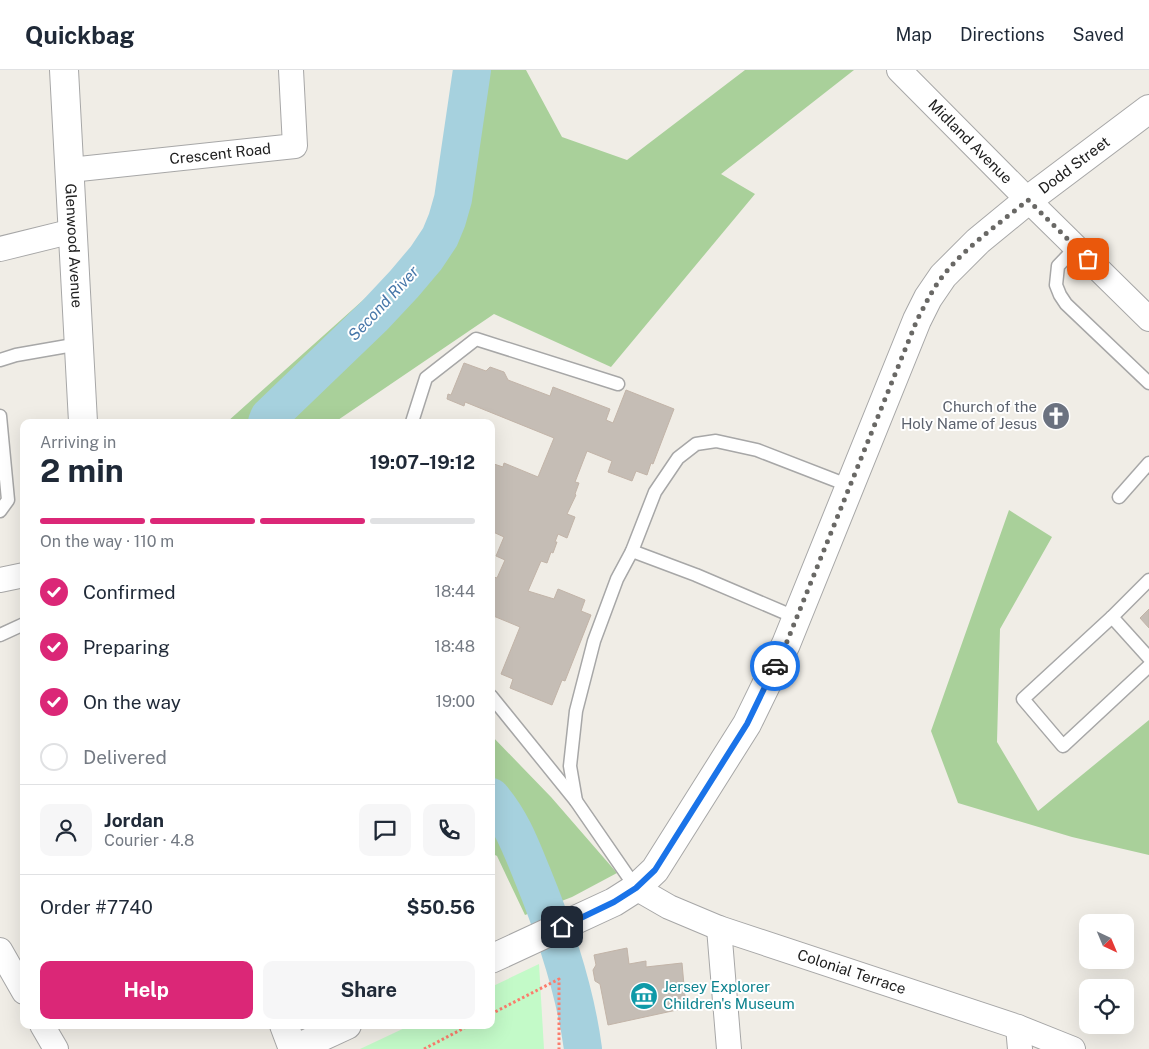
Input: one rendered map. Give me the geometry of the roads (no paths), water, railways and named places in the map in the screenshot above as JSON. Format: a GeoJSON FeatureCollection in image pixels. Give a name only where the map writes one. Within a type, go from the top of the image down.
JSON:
{"type":"FeatureCollection","features":[{"type":"Feature","properties":{"kind":"street","name":"Glenwood Avenue"},"geometry":{"type":"LineString","coordinates":[[64,70],[83,419]]}},
{"type":"Feature","properties":{"kind":"street","name":"Crescent Road"},"geometry":{"type":"LineString","coordinates":[[70,170],[295,146],[291,70]]}},
{"type":"Feature","properties":{"kind":"street","name":"Midland Avenue"},"geometry":{"type":"LineString","coordinates":[[899,70],[1149,319]]}},
{"type":"Feature","properties":{"kind":"street","name":"Dodd Street"},"geometry":{"type":"LineString","coordinates":[[495,957],[614,902],[636,888],[655,870],[666,856],[747,724],[786,644],[917,320],[942,276],[961,257],[1028,200],[1149,109]]}},
{"type":"Feature","properties":{"kind":"street"},"geometry":{"type":"LineString","coordinates":[[0,249],[73,231]]}},
{"type":"Feature","properties":{"kind":"street"},"geometry":{"type":"LineString","coordinates":[[0,580],[20,576]]}},
{"type":"Feature","properties":{"kind":"street","name":"Colonial Terrace"},"geometry":{"type":"LineString","coordinates":[[636,888],[669,906],[719,928],[1019,1038],[1073,1049]]}},
{"type":"Feature","properties":{"kind":"street"},"geometry":{"type":"LineString","coordinates":[[719,928],[730,1049]]}},
{"type":"Feature","properties":{"kind":"street"},"geometry":{"type":"LineString","coordinates":[[0,950],[20,985]]}},
{"type":"Feature","properties":{"kind":"street"},"geometry":{"type":"LineString","coordinates":[[44,1029],[56,1049]]}},
{"type":"Feature","properties":{"kind":"street"},"geometry":{"type":"LineString","coordinates":[[286,1029],[294,1049],[338,1029]]}},
{"type":"Feature","properties":{"kind":"lane"},"geometry":{"type":"LineString","coordinates":[[1076,248],[1058,266],[1056,285],[1060,295],[1066,304],[1149,383]]}},
{"type":"Feature","properties":{"kind":"lane"},"geometry":{"type":"LineString","coordinates":[[413,419],[426,378],[476,339],[618,384]]}},
{"type":"Feature","properties":{"kind":"lane"},"geometry":{"type":"LineString","coordinates":[[0,360],[16,355],[79,344]]}},
{"type":"Feature","properties":{"kind":"lane"},"geometry":{"type":"LineString","coordinates":[[0,416],[8,500],[0,511]]}},
{"type":"Feature","properties":{"kind":"lane"},"geometry":{"type":"LineString","coordinates":[[576,801],[570,766],[576,711],[594,641],[617,579],[632,551],[655,492],[678,458],[696,444],[716,441],[757,450],[850,486]]}},
{"type":"Feature","properties":{"kind":"lane"},"geometry":{"type":"LineString","coordinates":[[1119,497],[1149,463]]}},
{"type":"Feature","properties":{"kind":"lane"},"geometry":{"type":"LineString","coordinates":[[632,551],[696,575],[796,618]]}},
{"type":"Feature","properties":{"kind":"lane"},"geometry":{"type":"LineString","coordinates":[[1149,580],[1023,699],[1063,746],[1149,666]]}},
{"type":"Feature","properties":{"kind":"lane"},"geometry":{"type":"LineString","coordinates":[[1112,617],[1149,658]]}},
{"type":"Feature","properties":{"kind":"lane"},"geometry":{"type":"LineString","coordinates":[[0,635],[20,626]]}},
{"type":"Feature","properties":{"kind":"lane"},"geometry":{"type":"LineString","coordinates":[[495,701],[576,801],[636,888]]}},
{"type":"Feature","properties":{"kind":"waterway","name":"Second River"},"geometry":{"type":"LineString","coordinates":[[268,419],[374,316],[426,258],[440,237],[453,199],[472,70]]}},
{"type":"Feature","properties":{"kind":"waterway","name":"Second River"},"geometry":{"type":"LineString","coordinates":[[495,802],[515,834],[549,917],[575,1004],[583,1049]]}},
{"type":"Feature","properties":{"kind":"place","name":"Church of the Holy Name of Jesus"},"geometry":{"type":"Point","coordinates":[1056,416]}},
{"type":"Feature","properties":{"kind":"place","name":"Jersey Explorer Children's Museum"},"geometry":{"type":"Point","coordinates":[644,996]}}]}
